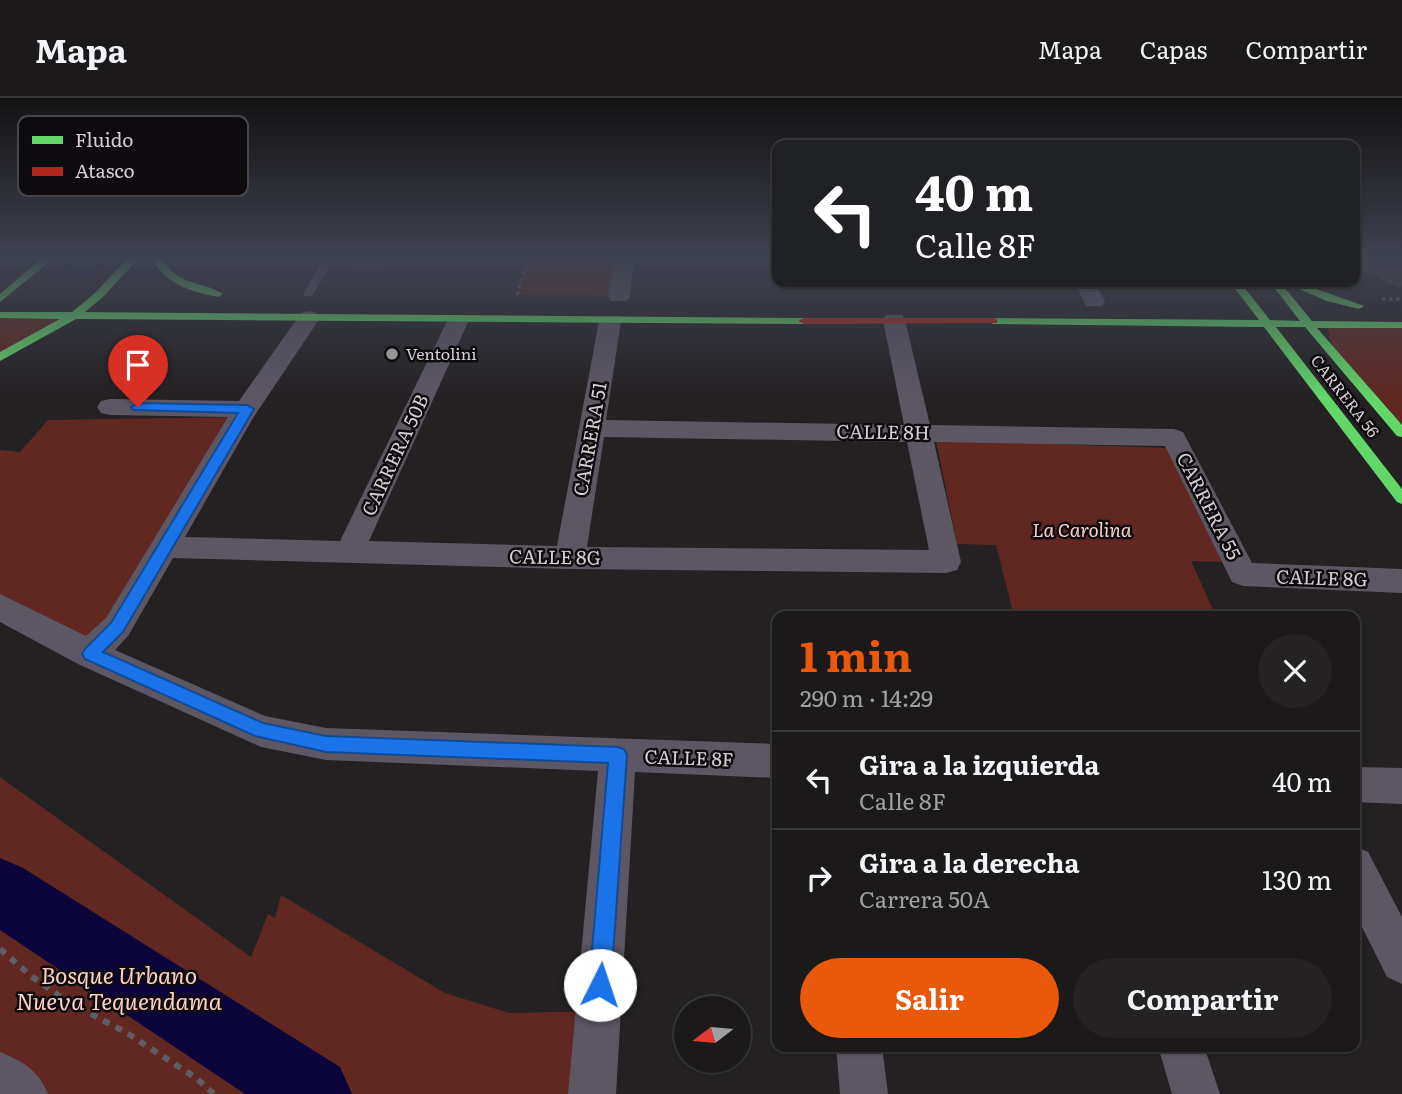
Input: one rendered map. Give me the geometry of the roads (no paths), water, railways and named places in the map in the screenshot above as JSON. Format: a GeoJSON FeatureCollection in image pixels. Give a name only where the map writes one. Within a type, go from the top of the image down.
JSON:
{"type":"FeatureCollection","features":[{"type":"Feature","properties":{"kind":"main road"},"geometry":{"type":"LineString","coordinates":[[0,357],[75,314],[79,305]]}},
{"type":"Feature","properties":{"kind":"main road"},"geometry":{"type":"LineString","coordinates":[[532,305],[553,321]]}},
{"type":"Feature","properties":{"kind":"main road"},"geometry":{"type":"LineString","coordinates":[[0,315],[553,321],[605,305]]}},
{"type":"Feature","properties":{"kind":"main road"},"geometry":{"type":"LineString","coordinates":[[635,305],[712,320],[1402,325]]}},
{"type":"Feature","properties":{"kind":"main road"},"geometry":{"type":"LineString","coordinates":[[712,320],[745,305]]}},
{"type":"Feature","properties":{"kind":"main road","name":"CARRERA 56"},"geometry":{"type":"LineString","coordinates":[[1254,305],[1402,499]]}},
{"type":"Feature","properties":{"kind":"main road","name":"CARRERA 56"},"geometry":{"type":"LineString","coordinates":[[1293,305],[1402,433]]}},
{"type":"Feature","properties":{"kind":"main road"},"geometry":{"type":"LineString","coordinates":[[1342,305],[1380,306]]}},
{"type":"Feature","properties":{"kind":"street","name":"CARRERA 51"},"geometry":{"type":"LineString","coordinates":[[570,558],[591,428],[616,305]]}},
{"type":"Feature","properties":{"kind":"street"},"geometry":{"type":"LineString","coordinates":[[90,654],[117,627],[247,409],[309,318]]}},
{"type":"Feature","properties":{"kind":"street","name":"CARRERA 50B"},"geometry":{"type":"LineString","coordinates":[[349,553],[458,320]]}},
{"type":"Feature","properties":{"kind":"street"},"geometry":{"type":"LineString","coordinates":[[894,320],[919,432]]}},
{"type":"Feature","properties":{"kind":"street"},"geometry":{"type":"LineString","coordinates":[[110,407],[247,409]]}},
{"type":"Feature","properties":{"kind":"street","name":"CALLE 8H"},"geometry":{"type":"LineString","coordinates":[[591,428],[1174,438]]}},
{"type":"Feature","properties":{"kind":"street","name":"CALLE 8G"},"geometry":{"type":"LineString","coordinates":[[164,547],[570,558],[946,562],[919,432]]}},
{"type":"Feature","properties":{"kind":"street","name":"CARRERA 55"},"geometry":{"type":"LineString","coordinates":[[1174,438],[1243,575]]}},
{"type":"Feature","properties":{"kind":"street","name":"CALLE 8G"},"geometry":{"type":"LineString","coordinates":[[1243,575],[1402,581]]}},
{"type":"Feature","properties":{"kind":"street","name":"CALLE 8F"},"geometry":{"type":"LineString","coordinates":[[0,607],[90,654],[261,731],[326,744],[772,761]]}},
{"type":"Feature","properties":{"kind":"street"},"geometry":{"type":"LineString","coordinates":[[592,1094],[618,755]]}},
{"type":"Feature","properties":{"kind":"street"},"geometry":{"type":"LineString","coordinates":[[1360,784],[1402,786]]}},
{"type":"Feature","properties":{"kind":"street"},"geometry":{"type":"LineString","coordinates":[[1360,878],[1402,962]]}},
{"type":"Feature","properties":{"kind":"street"},"geometry":{"type":"LineString","coordinates":[[860,1052],[864,1094]]}},
{"type":"Feature","properties":{"kind":"street"},"geometry":{"type":"LineString","coordinates":[[1183,1052],[1196,1094]]}},
{"type":"Feature","properties":{"kind":"street"},"geometry":{"type":"LineString","coordinates":[[0,1076],[24,1094]]}},
{"type":"Feature","properties":{"kind":"waterway"},"geometry":{"type":"LineString","coordinates":[[0,891],[313,1094]]}},
{"type":"Feature","properties":{"kind":"place","name":"Ventolini"},"geometry":{"type":"Point","coordinates":[392,354]}},
{"type":"Feature","properties":{"kind":"park label","name":"La Carolina"},"geometry":{"type":"Point","coordinates":[1082,530]}},
{"type":"Feature","properties":{"kind":"park label","name":"Bosque Urbano Nueva Tequendama"},"geometry":{"type":"Point","coordinates":[119,989]}}]}
